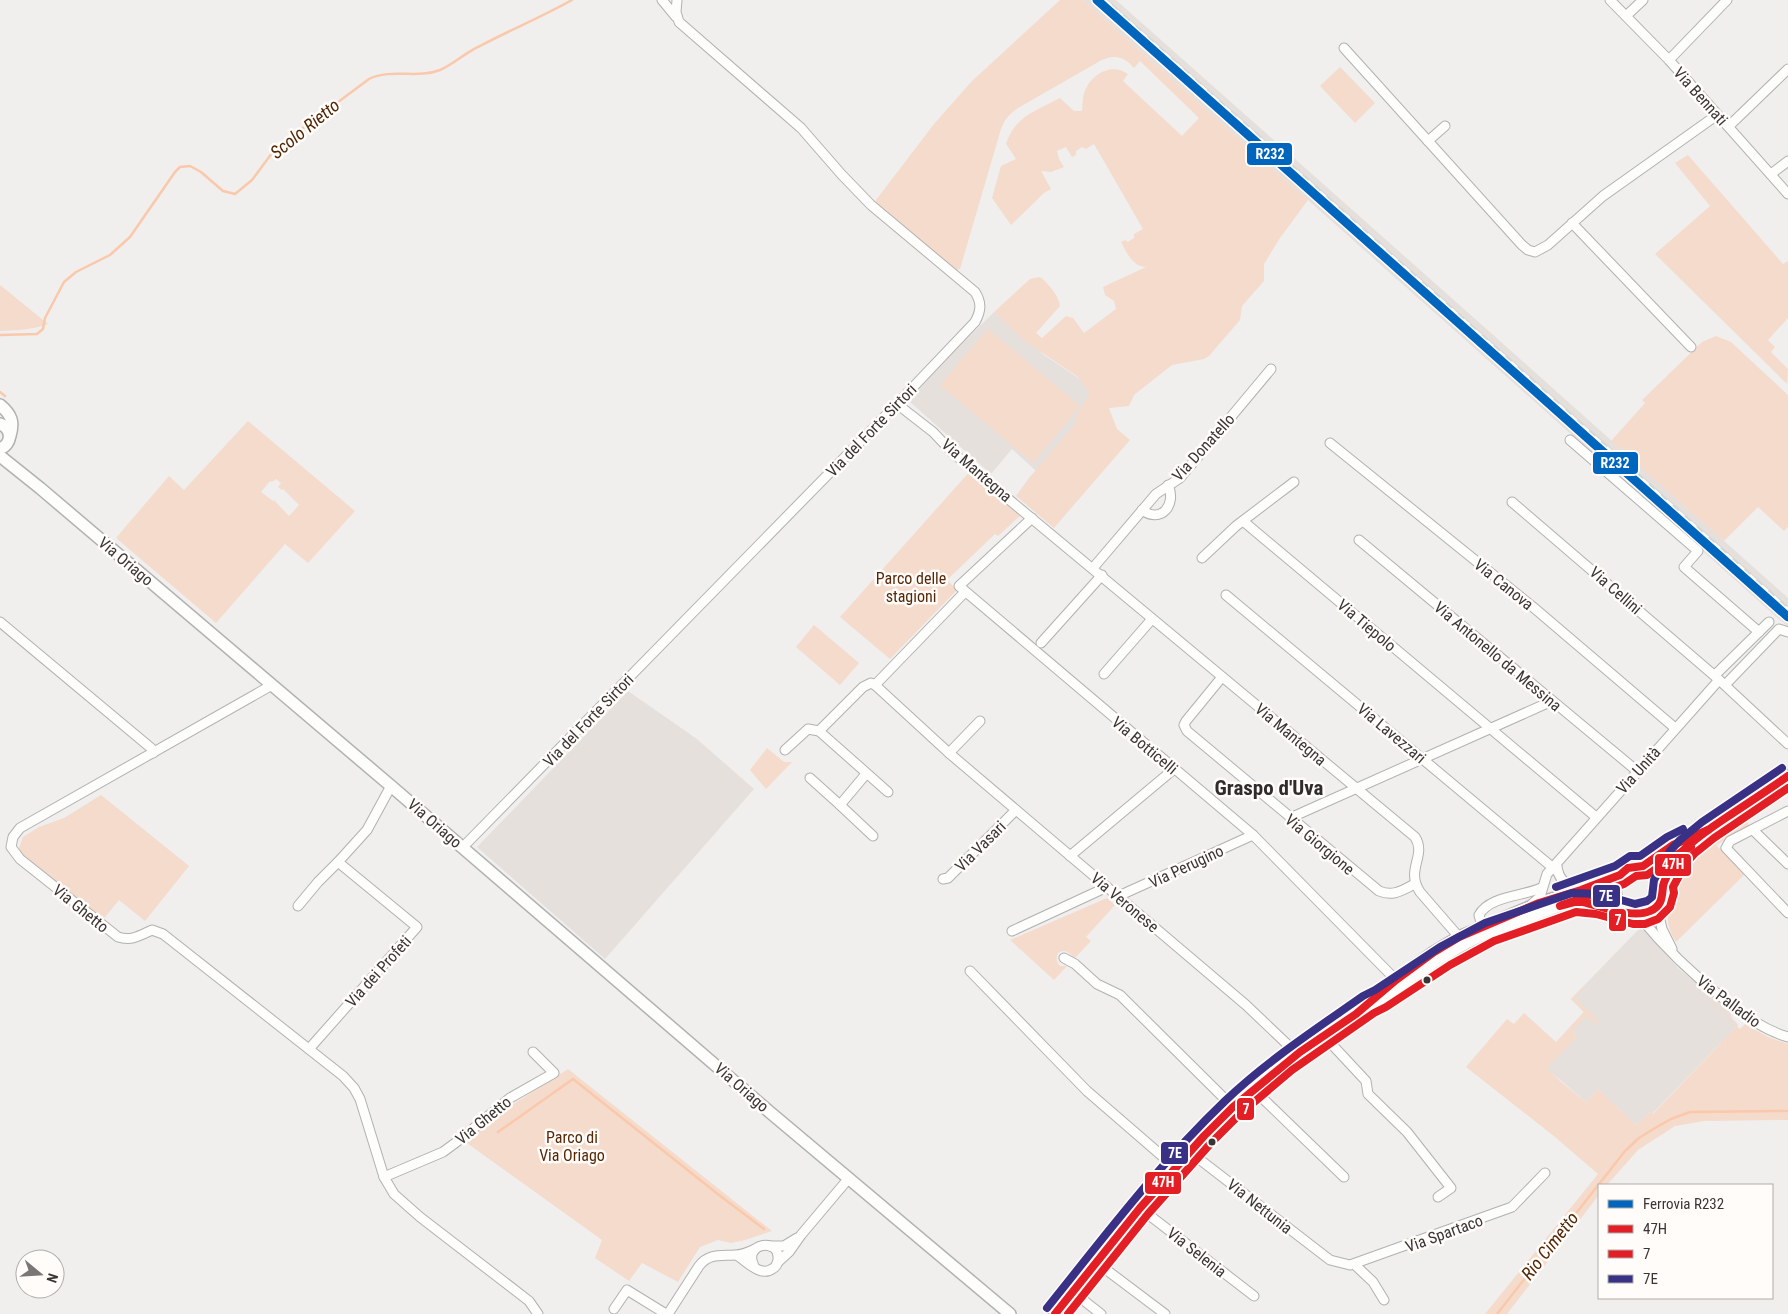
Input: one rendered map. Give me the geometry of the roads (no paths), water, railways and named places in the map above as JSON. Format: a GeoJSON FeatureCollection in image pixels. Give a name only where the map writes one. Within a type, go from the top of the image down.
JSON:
{"type":"FeatureCollection","features":[{"type":"Feature","properties":{"kind":"street","name":"Via del Forte Sirtori"},"geometry":{"type":"LineString","coordinates":[[463,847],[897,404],[975,322],[979,314],[980,306],[977,295],[871,205],[801,128],[679,22],[662,0]]}},
{"type":"Feature","properties":{"kind":"street"},"geometry":{"type":"LineString","coordinates":[[677,0],[676,12],[679,22]]}},
{"type":"Feature","properties":{"kind":"street","name":"Via Bennati"},"geometry":{"type":"LineString","coordinates":[[1610,0],[1729,126],[1788,194]]}},
{"type":"Feature","properties":{"kind":"street"},"geometry":{"type":"LineString","coordinates":[[1626,16],[1642,0]]}},
{"type":"Feature","properties":{"kind":"street"},"geometry":{"type":"LineString","coordinates":[[1668,60],[1727,0]]}},
{"type":"Feature","properties":{"kind":"street"},"geometry":{"type":"LineString","coordinates":[[1344,48],[1528,250],[1535,252],[1572,224],[1603,196],[1717,115]]}},
{"type":"Feature","properties":{"kind":"street"},"geometry":{"type":"LineString","coordinates":[[1729,126],[1788,69]]}},
{"type":"Feature","properties":{"kind":"street"},"geometry":{"type":"LineString","coordinates":[[1428,141],[1445,126]]}},
{"type":"Feature","properties":{"kind":"street"},"geometry":{"type":"LineString","coordinates":[[1771,174],[1788,161]]}},
{"type":"Feature","properties":{"kind":"street"},"geometry":{"type":"LineString","coordinates":[[1572,224],[1690,347]]}},
{"type":"Feature","properties":{"kind":"street","name":"Via Donatello"},"geometry":{"type":"LineString","coordinates":[[1093,568],[1156,494],[1180,478],[1271,369]]}},
{"type":"Feature","properties":{"kind":"street","name":"Via Mantegna"},"geometry":{"type":"LineString","coordinates":[[897,404],[933,432],[945,446],[1415,837],[1418,842],[1419,852],[1414,875],[1415,884]]}},
{"type":"Feature","properties":{"kind":"street"},"geometry":{"type":"LineString","coordinates":[[0,405],[8,412],[12,423],[6,443]]}},
{"type":"Feature","properties":{"kind":"street","name":"Via Oriago"},"geometry":{"type":"LineString","coordinates":[[0,424],[7,428],[6,443],[10,457],[18,470]]}},
{"type":"Feature","properties":{"kind":"street"},"geometry":{"type":"LineString","coordinates":[[1570,440],[1698,551],[1684,567],[1759,632]]}},
{"type":"Feature","properties":{"kind":"street","name":"Via Canova"},"geometry":{"type":"LineString","coordinates":[[1330,443],[1533,607],[1675,728]]}},
{"type":"Feature","properties":{"kind":"street","name":"Via Oriago"},"geometry":{"type":"LineString","coordinates":[[0,456],[463,847],[1010,1314]]}},
{"type":"Feature","properties":{"kind":"street"},"geometry":{"type":"LineString","coordinates":[[1202,558],[1236,526],[1294,482]]}},
{"type":"Feature","properties":{"kind":"street"},"geometry":{"type":"LineString","coordinates":[[1142,510],[1155,515],[1167,509],[1172,499],[1168,485]]}},
{"type":"Feature","properties":{"kind":"street","name":"Via Cellini"},"geometry":{"type":"LineString","coordinates":[[1512,502],[1720,680],[1788,744]]}},
{"type":"Feature","properties":{"kind":"street"},"geometry":{"type":"LineString","coordinates":[[819,731],[863,686],[871,683],[875,685],[965,592],[959,586],[1032,518]]}},
{"type":"Feature","properties":{"kind":"street","name":"Via Tiepolo"},"geometry":{"type":"LineString","coordinates":[[1243,521],[1596,817]]}},
{"type":"Feature","properties":{"kind":"street","name":"Via Antonello da Messina"},"geometry":{"type":"LineString","coordinates":[[1359,540],[1637,771]]}},
{"type":"Feature","properties":{"kind":"street"},"geometry":{"type":"LineString","coordinates":[[1041,643],[1102,575]]}},
{"type":"Feature","properties":{"kind":"street","name":"Via Botticelli"},"geometry":{"type":"LineString","coordinates":[[965,592],[1253,835],[1396,980]]}},
{"type":"Feature","properties":{"kind":"street","name":"Via Lavezzari"},"geometry":{"type":"LineString","coordinates":[[1226,595],[1556,867]]}},
{"type":"Feature","properties":{"kind":"street"},"geometry":{"type":"LineString","coordinates":[[1104,674],[1152,619]]}},
{"type":"Feature","properties":{"kind":"street"},"geometry":{"type":"LineString","coordinates":[[0,622],[151,748],[153,752]]}},
{"type":"Feature","properties":{"kind":"street","name":"Via Unità"},"geometry":{"type":"LineString","coordinates":[[1528,907],[1538,898],[1547,874],[1556,867],[1596,817],[1720,680],[1769,622]]}},
{"type":"Feature","properties":{"kind":"street","name":"Via Unità"},"geometry":{"type":"LineString","coordinates":[[1720,680],[1779,629],[1788,632]]}},
{"type":"Feature","properties":{"kind":"street","name":"Via Giorgione"},"geometry":{"type":"LineString","coordinates":[[1222,677],[1186,720],[1184,728],[1379,891],[1386,894],[1394,894],[1415,884]]}},
{"type":"Feature","properties":{"kind":"street","name":"Via Ghetto"},"geometry":{"type":"LineString","coordinates":[[272,685],[20,828],[13,837],[12,846],[20,859],[118,937],[126,940],[137,938],[152,930],[163,934],[343,1076],[357,1093],[384,1177],[394,1194],[529,1301],[538,1314]]}},
{"type":"Feature","properties":{"kind":"street","name":"Via Veronese"},"geometry":{"type":"LineString","coordinates":[[875,685],[949,753],[1246,1005],[1288,1045],[1300,1052]]}},
{"type":"Feature","properties":{"kind":"street"},"geometry":{"type":"LineString","coordinates":[[1290,818],[1552,701]]}},
{"type":"Feature","properties":{"kind":"street"},"geometry":{"type":"LineString","coordinates":[[949,753],[980,721]]}},
{"type":"Feature","properties":{"kind":"street"},"geometry":{"type":"LineString","coordinates":[[785,750],[808,729],[819,731],[888,792]]}},
{"type":"Feature","properties":{"kind":"street"},"geometry":{"type":"LineString","coordinates":[[1070,856],[1174,769]]}},
{"type":"Feature","properties":{"kind":"street"},"geometry":{"type":"LineString","coordinates":[[840,805],[866,774]]}},
{"type":"Feature","properties":{"kind":"street"},"geometry":{"type":"LineString","coordinates":[[1663,885],[1683,851],[1708,830],[1788,776]]}},
{"type":"Feature","properties":{"kind":"street"},"geometry":{"type":"LineString","coordinates":[[810,778],[873,836]]}},
{"type":"Feature","properties":{"kind":"street"},"geometry":{"type":"LineString","coordinates":[[298,906],[367,830],[391,786]]}},
{"type":"Feature","properties":{"kind":"street","name":"Via Vasari"},"geometry":{"type":"LineString","coordinates":[[943,879],[948,878],[1016,810]]}},
{"type":"Feature","properties":{"kind":"street"},"geometry":{"type":"LineString","coordinates":[[1788,811],[1730,841],[1726,848],[1788,913]]}},
{"type":"Feature","properties":{"kind":"street"},"geometry":{"type":"LineString","coordinates":[[1632,913],[1618,902],[1615,891],[1620,875],[1628,868],[1644,866],[1673,845],[1708,830]]}},
{"type":"Feature","properties":{"kind":"street"},"geometry":{"type":"LineString","coordinates":[[1753,830],[1788,864]]}},
{"type":"Feature","properties":{"kind":"street","name":"Via Perugino"},"geometry":{"type":"LineString","coordinates":[[1120,898],[1123,894],[1253,835]]}},
{"type":"Feature","properties":{"kind":"street","name":"Via dei Profeti"},"geometry":{"type":"LineString","coordinates":[[309,1048],[417,927],[338,862]]}},
{"type":"Feature","properties":{"kind":"street"},"geometry":{"type":"LineString","coordinates":[[1485,930],[1479,915],[1481,910],[1494,902],[1542,886],[1551,899],[1573,898],[1632,913],[1648,913],[1657,907],[1663,897],[1663,885],[1658,874],[1644,866]]}},
{"type":"Feature","properties":{"kind":"street"},"geometry":{"type":"LineString","coordinates":[[1556,867],[1567,884],[1581,890]]}},
{"type":"Feature","properties":{"kind":"street"},"geometry":{"type":"LineString","coordinates":[[1369,1004],[1380,999],[1485,930],[1528,907],[1620,875]]}},
{"type":"Feature","properties":{"kind":"street"},"geometry":{"type":"LineString","coordinates":[[1415,884],[1459,937],[1460,942],[1443,952],[1439,960]]}},
{"type":"Feature","properties":{"kind":"street"},"geometry":{"type":"LineString","coordinates":[[1012,931],[1107,887]]}},
{"type":"Feature","properties":{"kind":"street"},"geometry":{"type":"LineString","coordinates":[[1055,1314],[1140,1208],[1204,1136],[1253,1089],[1300,1052],[1369,1004],[1396,980],[1434,952],[1459,937],[1575,902],[1592,903]]}},
{"type":"Feature","properties":{"kind":"street","name":"Via Palladio"},"geometry":{"type":"LineString","coordinates":[[1657,907],[1662,929],[1675,956]]}},
{"type":"Feature","properties":{"kind":"street","name":"Via Palladio"},"geometry":{"type":"LineString","coordinates":[[1632,913],[1706,986],[1744,1015],[1768,1029],[1788,1037]]}},
{"type":"Feature","properties":{"kind":"street"},"geometry":{"type":"LineString","coordinates":[[1064,958],[1075,964],[1097,984],[1120,995],[1233,1107]]}},
{"type":"Feature","properties":{"kind":"street"},"geometry":{"type":"LineString","coordinates":[[970,971],[1088,1091],[1176,1168]]}},
{"type":"Feature","properties":{"kind":"street"},"geometry":{"type":"LineString","coordinates":[[1324,1036],[1366,1081],[1368,1094],[1407,1132],[1451,1188],[1438,1197]]}},
{"type":"Feature","properties":{"kind":"street","name":"Via Ghetto"},"geometry":{"type":"LineString","coordinates":[[384,1177],[442,1152],[510,1098],[554,1073],[533,1052]]}},
{"type":"Feature","properties":{"kind":"street"},"geometry":{"type":"LineString","coordinates":[[1253,1089],[1344,1177]]}},
{"type":"Feature","properties":{"kind":"street","name":"Via Nettunia"},"geometry":{"type":"LineString","coordinates":[[1190,1152],[1330,1260]]}},
{"type":"Feature","properties":{"kind":"street","name":"Via Spartaco"},"geometry":{"type":"LineString","coordinates":[[1330,1260],[1340,1264],[1354,1264],[1512,1207],[1545,1173]]}},
{"type":"Feature","properties":{"kind":"street"},"geometry":{"type":"LineString","coordinates":[[738,1256],[765,1272],[773,1269],[849,1178]]}},
{"type":"Feature","properties":{"kind":"street","name":"Via Selenia"},"geometry":{"type":"LineString","coordinates":[[1140,1208],[1254,1296]]}},
{"type":"Feature","properties":{"kind":"street"},"geometry":{"type":"LineString","coordinates":[[614,1309],[627,1290],[671,1313],[696,1269],[704,1260],[712,1256],[738,1256],[761,1245],[784,1246],[801,1235]]}},
{"type":"Feature","properties":{"kind":"street"},"geometry":{"type":"LineString","coordinates":[[770,1246],[776,1251],[777,1263]]}},
{"type":"Feature","properties":{"kind":"street"},"geometry":{"type":"LineString","coordinates":[[754,1266],[751,1258],[755,1249]]}},
{"type":"Feature","properties":{"kind":"street"},"geometry":{"type":"LineString","coordinates":[[1096,1262],[1165,1314]]}},
{"type":"Feature","properties":{"kind":"street"},"geometry":{"type":"LineString","coordinates":[[1354,1264],[1373,1282],[1384,1300]]}},
{"type":"Feature","properties":{"kind":"street"},"geometry":{"type":"LineString","coordinates":[[1073,1292],[1101,1314]]}},
{"type":"Feature","properties":{"kind":"waterway","name":"Scolo Rietto"},"geometry":{"type":"LineString","coordinates":[[0,335],[37,334],[43,329],[45,318],[64,282],[76,272],[110,255],[130,237],[180,167],[190,166],[201,172],[223,191],[235,194],[252,180],[275,149],[369,79],[386,74],[423,74],[440,70],[475,49],[572,0]]}},
{"type":"Feature","properties":{"kind":"waterway","name":"Scolo Rietto"},"geometry":{"type":"LineString","coordinates":[[0,392],[5,396]]}},
{"type":"Feature","properties":{"kind":"waterway"},"geometry":{"type":"LineString","coordinates":[[498,1132],[573,1079],[764,1229]]}},
{"type":"Feature","properties":{"kind":"waterway","name":"Rio Cimetto"},"geometry":{"type":"LineString","coordinates":[[1599,1184],[1625,1151],[1639,1138],[1671,1119],[1690,1112],[1788,1111]]}},
{"type":"Feature","properties":{"kind":"waterway","name":"Rio Cimetto"},"geometry":{"type":"LineString","coordinates":[[1497,1314],[1598,1185]]}},
{"type":"Feature","properties":{"kind":"railway"},"geometry":{"type":"LineString","coordinates":[[1105,0],[1788,609]]}},
{"type":"Feature","properties":{"kind":"rail line","name":"R232"},"geometry":{"type":"LineString","coordinates":[[1097,0],[1788,617]]}},
{"type":"Feature","properties":{"kind":"district","name":"Graspo d'Uva"},"geometry":{"type":"Point","coordinates":[1269,788]}},
{"type":"Feature","properties":{"kind":"park label","name":"Parco delle stagioni"},"geometry":{"type":"Point","coordinates":[911,587]}},
{"type":"Feature","properties":{"kind":"park label","name":"Parco di Via Oriago"},"geometry":{"type":"Point","coordinates":[572,1146]}}]}
